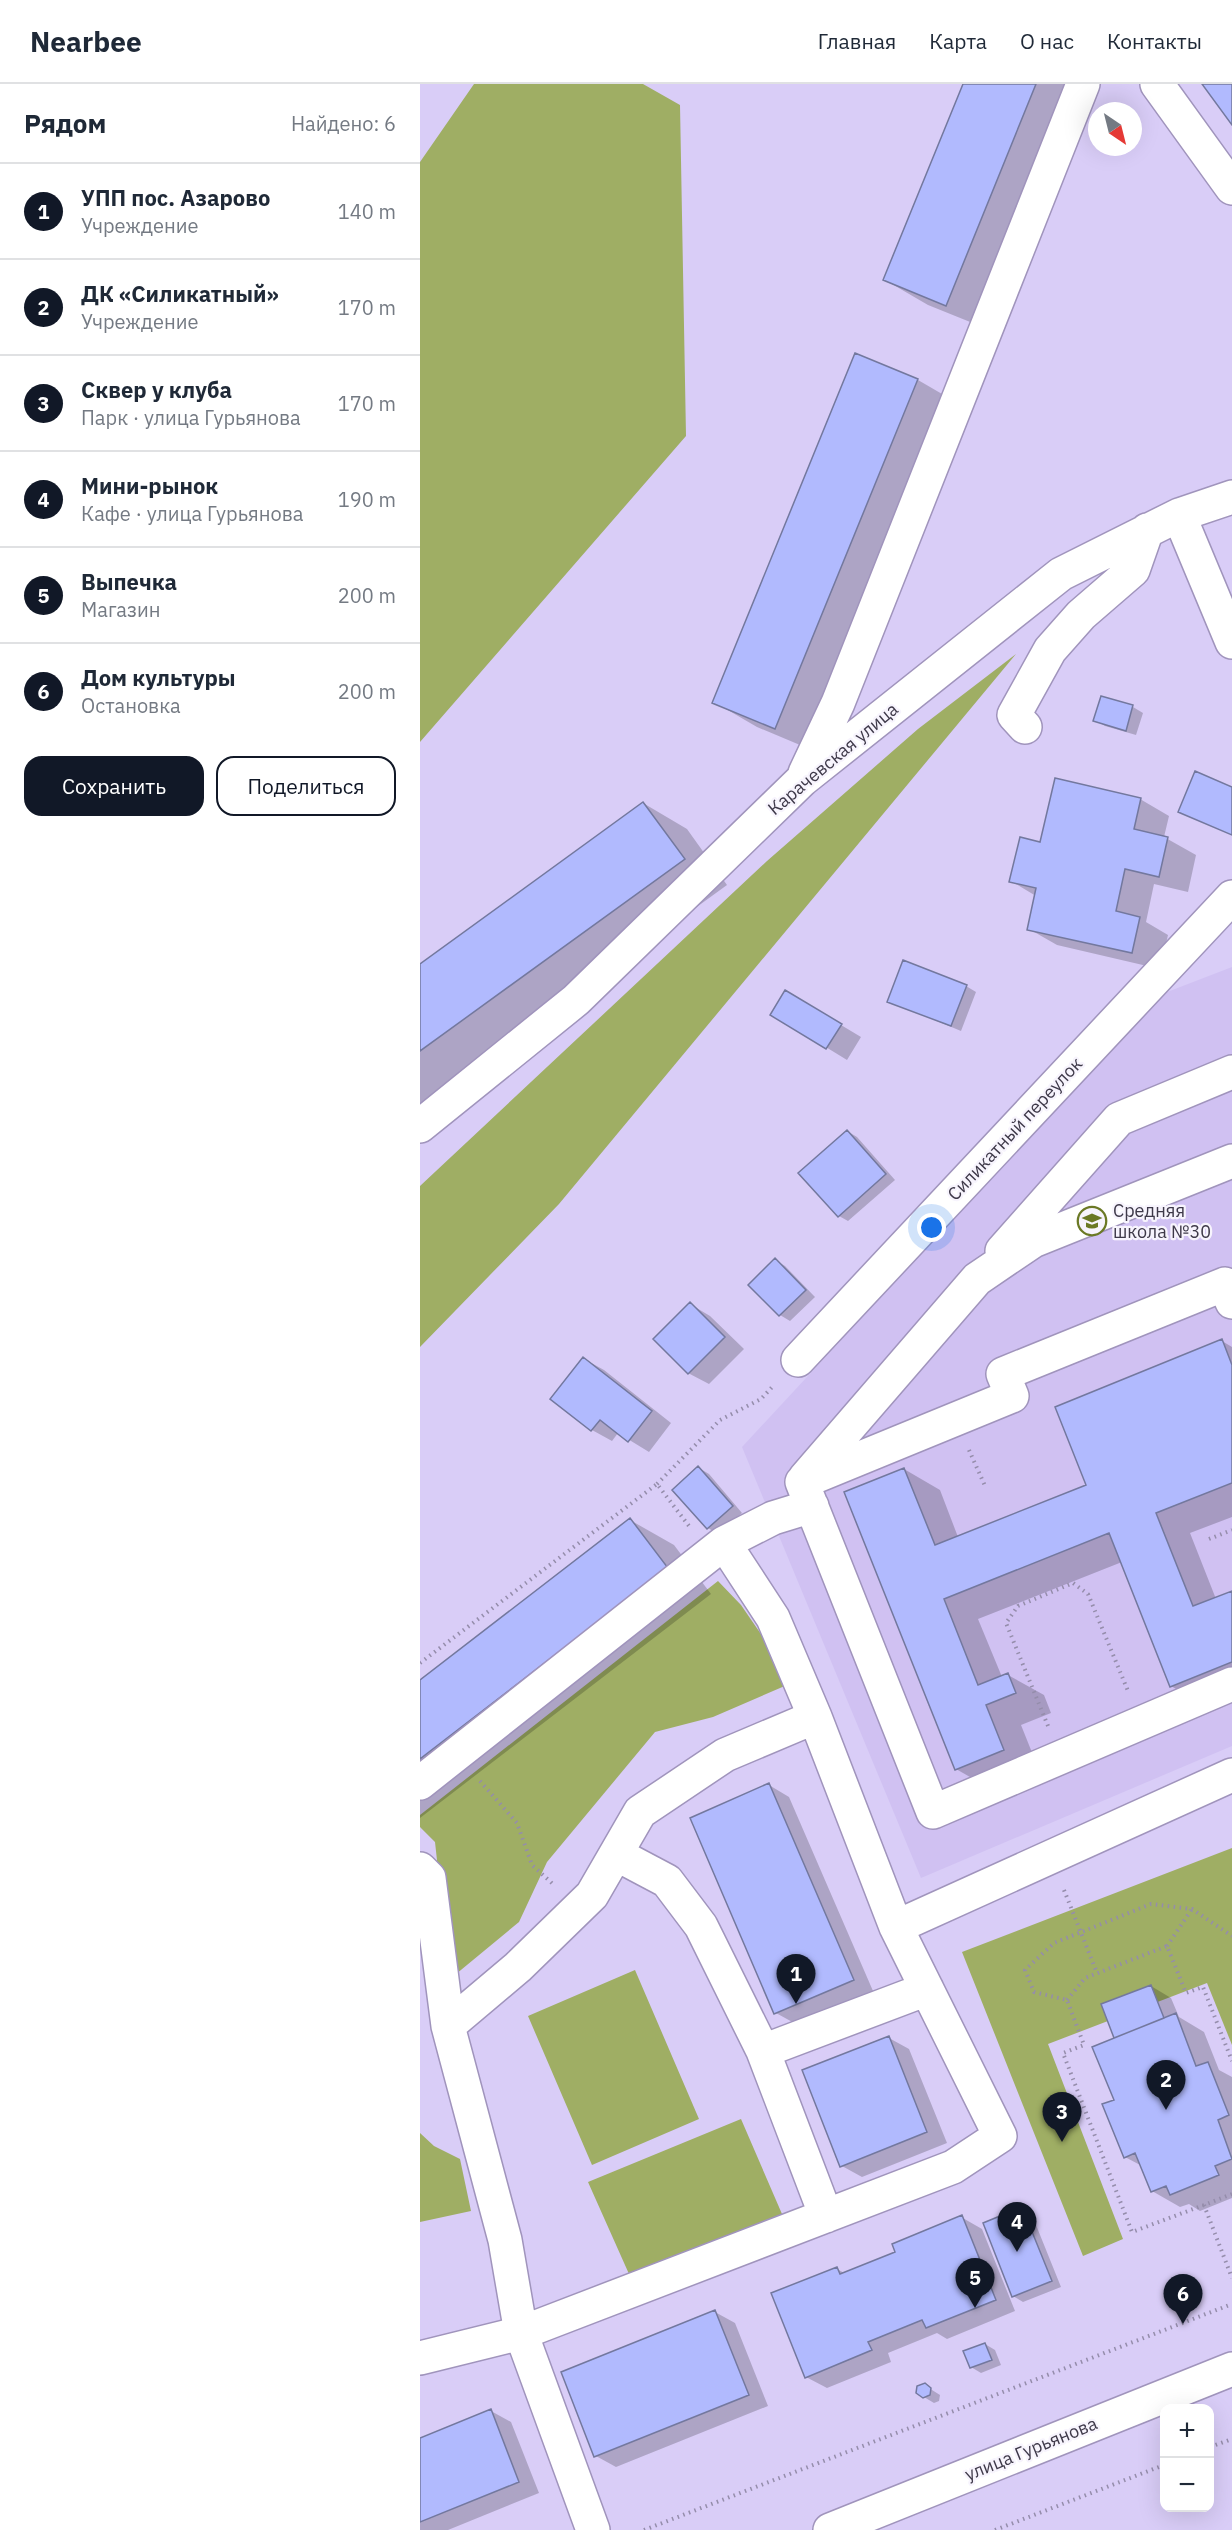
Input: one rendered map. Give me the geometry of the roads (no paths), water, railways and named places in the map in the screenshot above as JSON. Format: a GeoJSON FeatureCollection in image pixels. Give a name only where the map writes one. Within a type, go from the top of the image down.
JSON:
{"type":"FeatureCollection","features":[{"type":"Feature","properties":{"kind":"street"},"geometry":{"type":"LineString","coordinates":[[802,780],[838,703],[1083,84]]}},
{"type":"Feature","properties":{"kind":"street"},"geometry":{"type":"LineString","coordinates":[[1157,84],[1232,188]]}},
{"type":"Feature","properties":{"kind":"street","name":"Карачевская улица"},"geometry":{"type":"LineString","coordinates":[[420,1126],[576,1000],[802,780],[1061,574],[1179,515],[1232,496]]}},
{"type":"Feature","properties":{"kind":"street"},"geometry":{"type":"LineString","coordinates":[[1179,515],[1232,642]]}},
{"type":"Feature","properties":{"kind":"street"},"geometry":{"type":"LineString","coordinates":[[1025,727],[1014,715],[1050,650],[1082,615],[1133,570],[1147,530]]}},
{"type":"Feature","properties":{"kind":"street","name":"Силикатный переулок"},"geometry":{"type":"LineString","coordinates":[[798,1360],[1232,897]]}},
{"type":"Feature","properties":{"kind":"street"},"geometry":{"type":"LineString","coordinates":[[807,1494],[977,1279],[1119,1119],[1232,1072]]}},
{"type":"Feature","properties":{"kind":"street"},"geometry":{"type":"LineString","coordinates":[[977,1279],[1034,1242],[1232,1161]]}},
{"type":"Feature","properties":{"kind":"street"},"geometry":{"type":"LineString","coordinates":[[420,1783],[717,1549],[773,1518],[807,1494],[1012,1396],[1003,1374],[1225,1284],[1232,1302]]}},
{"type":"Feature","properties":{"kind":"street"},"geometry":{"type":"LineString","coordinates":[[807,1494],[933,1812],[1232,1684]]}},
{"type":"Feature","properties":{"kind":"street"},"geometry":{"type":"LineString","coordinates":[[420,2358],[521,2333],[953,2167],[1000,2136],[896,1927],[815,1717],[773,1618],[717,1549]]}},
{"type":"Feature","properties":{"kind":"street"},"geometry":{"type":"LineString","coordinates":[[448,2026],[518,1967],[592,1895],[640,1812],[725,1755],[815,1717]]}},
{"type":"Feature","properties":{"kind":"street"},"geometry":{"type":"LineString","coordinates":[[896,1927],[1232,1775]]}},
{"type":"Feature","properties":{"kind":"street"},"geometry":{"type":"LineString","coordinates":[[616,1854],[667,1881],[701,1926],[763,2051],[826,2216]]}},
{"type":"Feature","properties":{"kind":"street"},"geometry":{"type":"LineString","coordinates":[[420,1869],[429,1878],[448,2026],[505,2240],[521,2333],[593,2530]]}},
{"type":"Feature","properties":{"kind":"street"},"geometry":{"type":"LineString","coordinates":[[763,2051],[927,1989]]}},
{"type":"Feature","properties":{"kind":"street","name":"улица Гурьянова"},"geometry":{"type":"LineString","coordinates":[[830,2530],[1232,2369]]}},
{"type":"Feature","properties":{"kind":"place","name":"Средняя школа №30"},"geometry":{"type":"Point","coordinates":[1092,1221]}},
{"type":"Feature","properties":{"kind":"place","name":"УПП пос. Азарово"},"geometry":{"type":"Point","coordinates":[796,2004]}},
{"type":"Feature","properties":{"kind":"place","name":"ДК «Силикатный»"},"geometry":{"type":"Point","coordinates":[1166,2110]}},
{"type":"Feature","properties":{"kind":"place","name":"Сквер у клуба"},"geometry":{"type":"Point","coordinates":[1062,2142]}},
{"type":"Feature","properties":{"kind":"place","name":"Мини-рынок"},"geometry":{"type":"Point","coordinates":[1017,2252]}},
{"type":"Feature","properties":{"kind":"place","name":"Выпечка"},"geometry":{"type":"Point","coordinates":[975,2308]}},
{"type":"Feature","properties":{"kind":"place","name":"Дом культуры"},"geometry":{"type":"Point","coordinates":[1183,2324]}}]}
